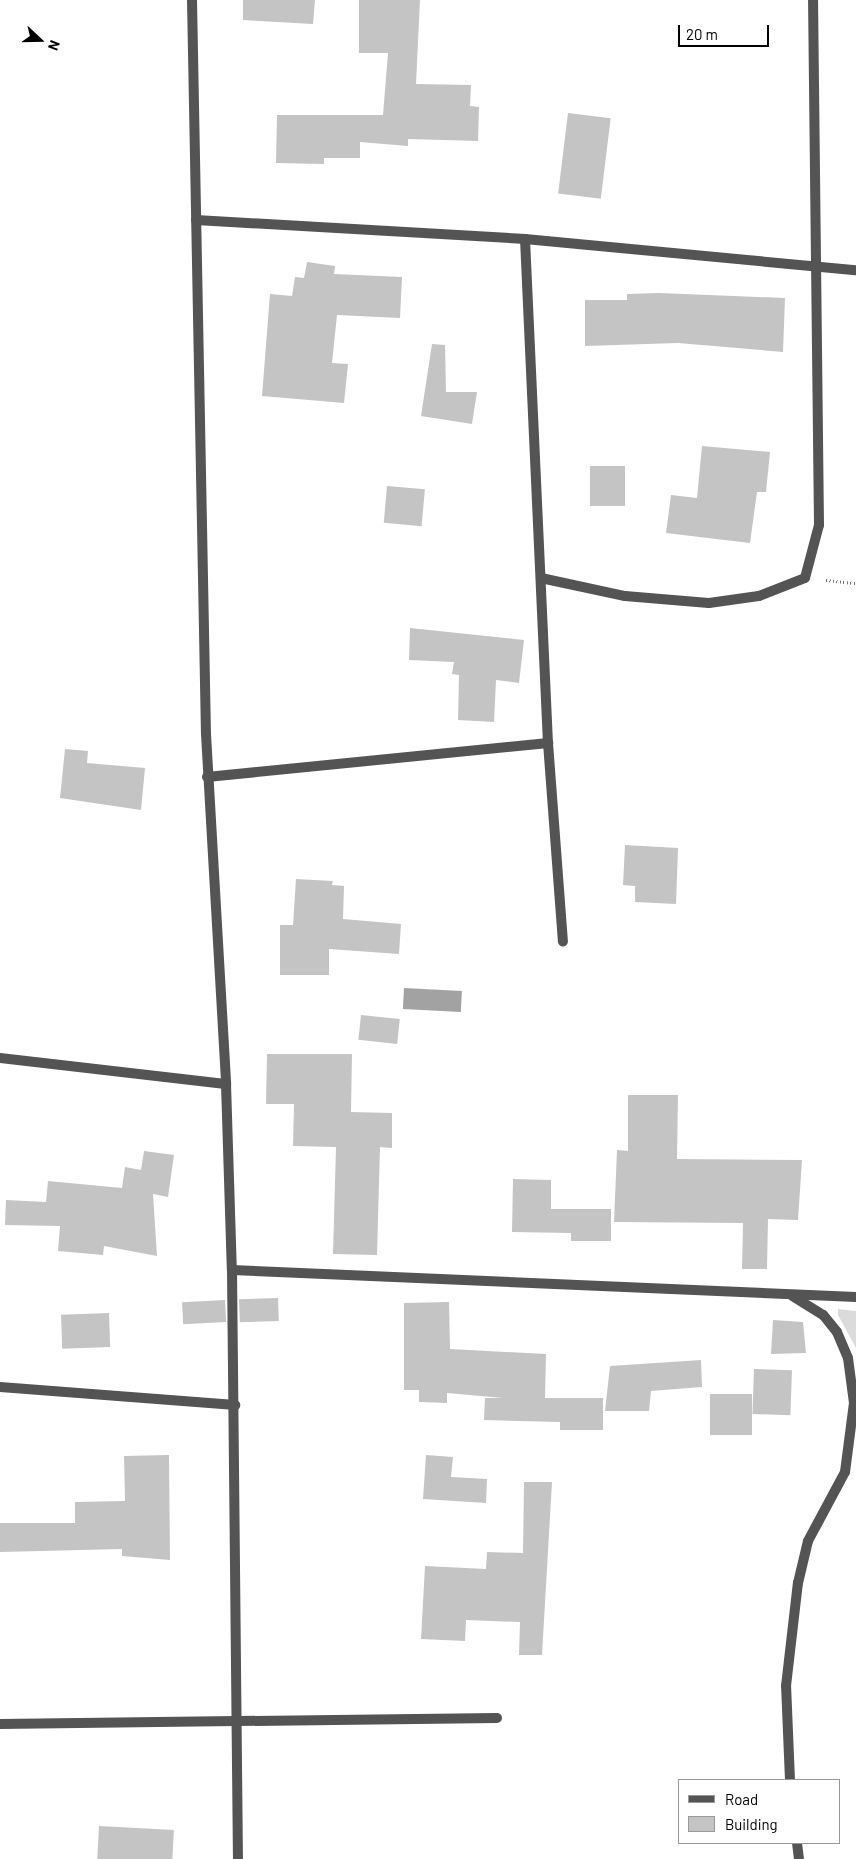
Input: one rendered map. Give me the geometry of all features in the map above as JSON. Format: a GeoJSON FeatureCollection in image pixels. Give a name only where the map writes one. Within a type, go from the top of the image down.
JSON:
{"type":"FeatureCollection","features":[{"type":"Feature","properties":{"kind":"street"},"geometry":{"type":"LineString","coordinates":[[192,0],[208,777],[226,1084],[232,1270],[235,1405],[238,1859]]}},
{"type":"Feature","properties":{"kind":"street"},"geometry":{"type":"LineString","coordinates":[[540,578],[625,596],[709,603],[759,596],[805,578],[819,525],[818,266],[813,0]]}},
{"type":"Feature","properties":{"kind":"street"},"geometry":{"type":"LineString","coordinates":[[196,220],[525,239],[856,270]]}},
{"type":"Feature","properties":{"kind":"street"},"geometry":{"type":"LineString","coordinates":[[525,239],[548,743],[563,941]]}},
{"type":"Feature","properties":{"kind":"street"},"geometry":{"type":"LineString","coordinates":[[208,777],[548,743]]}},
{"type":"Feature","properties":{"kind":"street"},"geometry":{"type":"LineString","coordinates":[[0,1058],[226,1084]]}},
{"type":"Feature","properties":{"kind":"street"},"geometry":{"type":"LineString","coordinates":[[232,1270],[793,1296],[856,1297]]}},
{"type":"Feature","properties":{"kind":"street"},"geometry":{"type":"LineString","coordinates":[[790,1779],[786,1686],[798,1582],[808,1541],[845,1472],[854,1403],[848,1358],[836,1332],[823,1315],[793,1296]]}},
{"type":"Feature","properties":{"kind":"street"},"geometry":{"type":"LineString","coordinates":[[0,1387],[235,1405]]}},
{"type":"Feature","properties":{"kind":"street"},"geometry":{"type":"LineString","coordinates":[[845,1472],[856,1465]]}},
{"type":"Feature","properties":{"kind":"street"},"geometry":{"type":"LineString","coordinates":[[0,1724],[497,1718]]}},
{"type":"Feature","properties":{"kind":"street"},"geometry":{"type":"LineString","coordinates":[[797,1844],[799,1859]]}},
{"type":"Feature","properties":{"kind":"path"},"geometry":{"type":"LineString","coordinates":[[805,578],[856,583]]}},
{"type":"Feature","properties":{"kind":"shaded area"},"geometry":{"type":"Polygon","coordinates":[[[404,988],[462,991],[461,1012],[403,1009],[404,988]]]}},
{"type":"Feature","properties":{"kind":"shaded area"},"geometry":{"type":"Polygon","coordinates":[[[838,1309],[856,1311],[856,1348],[838,1315],[838,1309]]]}},
{"type":"Feature","properties":{"kind":"building"},"geometry":{"type":"Polygon","coordinates":[[[243,0],[315,0],[313,24],[243,20],[243,0]]]}},
{"type":"Feature","properties":{"kind":"building"},"geometry":{"type":"Polygon","coordinates":[[[359,0],[420,0],[416,84],[471,85],[470,106],[479,107],[478,141],[408,139],[408,146],[360,142],[360,158],[324,158],[324,164],[276,163],[277,115],[383,115],[388,53],[359,53],[359,0]]]}},
{"type":"Feature","properties":{"kind":"building"},"geometry":{"type":"Polygon","coordinates":[[[568,113],[611,118],[601,199],[558,193],[568,113]]]}},
{"type":"Feature","properties":{"kind":"building"},"geometry":{"type":"Polygon","coordinates":[[[307,262],[335,266],[334,274],[402,277],[400,318],[337,315],[332,363],[348,364],[344,403],[262,396],[270,294],[292,296],[295,277],[304,278],[307,262]]]}},
{"type":"Feature","properties":{"kind":"building"},"geometry":{"type":"Polygon","coordinates":[[[659,293],[785,298],[783,352],[678,343],[585,346],[585,300],[627,300],[627,294],[659,293]]]}},
{"type":"Feature","properties":{"kind":"building"},"geometry":{"type":"Polygon","coordinates":[[[432,344],[445,345],[446,392],[477,392],[472,424],[421,416],[432,344]]]}},
{"type":"Feature","properties":{"kind":"building"},"geometry":{"type":"Polygon","coordinates":[[[702,446],[770,452],[766,492],[757,492],[750,543],[666,533],[671,495],[697,498],[702,446]]]}},
{"type":"Feature","properties":{"kind":"building"},"geometry":{"type":"Polygon","coordinates":[[[590,466],[625,466],[625,506],[590,506],[590,466]]]}},
{"type":"Feature","properties":{"kind":"building"},"geometry":{"type":"Polygon","coordinates":[[[387,486],[425,489],[422,526],[384,523],[387,486]]]}},
{"type":"Feature","properties":{"kind":"building"},"geometry":{"type":"Polygon","coordinates":[[[410,628],[524,640],[519,683],[496,680],[494,722],[458,720],[459,675],[452,674],[454,662],[409,660],[410,628]]]}},
{"type":"Feature","properties":{"kind":"building"},"geometry":{"type":"Polygon","coordinates":[[[65,749],[88,751],[87,763],[145,768],[141,810],[60,798],[65,749]]]}},
{"type":"Feature","properties":{"kind":"building"},"geometry":{"type":"Polygon","coordinates":[[[625,845],[678,848],[676,904],[635,902],[635,886],[623,885],[625,845]]]}},
{"type":"Feature","properties":{"kind":"building"},"geometry":{"type":"Polygon","coordinates":[[[296,879],[333,881],[332,885],[344,886],[343,919],[401,924],[399,954],[329,949],[329,975],[280,975],[280,925],[293,925],[296,879]]]}},
{"type":"Feature","properties":{"kind":"building"},"geometry":{"type":"Polygon","coordinates":[[[361,1015],[400,1019],[397,1044],[358,1040],[361,1015]]]}},
{"type":"Feature","properties":{"kind":"building"},"geometry":{"type":"Polygon","coordinates":[[[267,1054],[352,1054],[351,1112],[392,1113],[392,1148],[380,1147],[377,1255],[333,1254],[336,1147],[293,1146],[294,1104],[266,1104],[267,1054]]]}},
{"type":"Feature","properties":{"kind":"building"},"geometry":{"type":"Polygon","coordinates":[[[628,1095],[678,1095],[677,1159],[802,1160],[798,1220],[768,1219],[767,1269],[742,1269],[743,1223],[614,1222],[617,1150],[628,1151],[628,1095]]]}},
{"type":"Feature","properties":{"kind":"building"},"geometry":{"type":"Polygon","coordinates":[[[144,1151],[174,1155],[168,1197],[153,1194],[157,1256],[104,1246],[103,1255],[58,1251],[60,1226],[5,1225],[6,1200],[46,1202],[48,1181],[122,1188],[125,1167],[141,1170],[144,1151]]]}},
{"type":"Feature","properties":{"kind":"building"},"geometry":{"type":"Polygon","coordinates":[[[513,1179],[551,1180],[551,1209],[611,1209],[611,1241],[571,1241],[571,1233],[512,1232],[513,1179]]]}},
{"type":"Feature","properties":{"kind":"building"},"geometry":{"type":"Polygon","coordinates":[[[278,1298],[279,1321],[240,1322],[239,1299],[278,1298]]]}},
{"type":"Feature","properties":{"kind":"building"},"geometry":{"type":"Polygon","coordinates":[[[225,1300],[226,1322],[183,1324],[182,1302],[225,1300]]]}},
{"type":"Feature","properties":{"kind":"building"},"geometry":{"type":"Polygon","coordinates":[[[449,1302],[450,1349],[546,1354],[545,1398],[603,1398],[603,1430],[560,1430],[560,1422],[484,1420],[485,1398],[503,1398],[447,1393],[447,1403],[419,1402],[419,1390],[404,1390],[404,1303],[449,1302]]]}},
{"type":"Feature","properties":{"kind":"building"},"geometry":{"type":"Polygon","coordinates":[[[109,1313],[110,1347],[62,1349],[61,1315],[109,1313]]]}},
{"type":"Feature","properties":{"kind":"building"},"geometry":{"type":"Polygon","coordinates":[[[773,1320],[803,1322],[806,1353],[771,1354],[773,1320]]]}},
{"type":"Feature","properties":{"kind":"building"},"geometry":{"type":"Polygon","coordinates":[[[701,1360],[702,1387],[651,1391],[649,1411],[605,1411],[610,1366],[701,1360]]]}},
{"type":"Feature","properties":{"kind":"building"},"geometry":{"type":"Polygon","coordinates":[[[754,1369],[792,1370],[790,1415],[752,1414],[754,1369]]]}},
{"type":"Feature","properties":{"kind":"building"},"geometry":{"type":"Polygon","coordinates":[[[710,1394],[752,1394],[752,1435],[710,1435],[710,1394]]]}},
{"type":"Feature","properties":{"kind":"building"},"geometry":{"type":"Polygon","coordinates":[[[169,1455],[170,1560],[122,1556],[122,1549],[0,1552],[0,1523],[75,1523],[75,1502],[125,1501],[124,1456],[169,1455]]]}},
{"type":"Feature","properties":{"kind":"building"},"geometry":{"type":"Polygon","coordinates":[[[426,1455],[453,1457],[451,1477],[487,1479],[486,1503],[423,1499],[426,1455]]]}},
{"type":"Feature","properties":{"kind":"building"},"geometry":{"type":"Polygon","coordinates":[[[524,1482],[552,1482],[542,1655],[519,1655],[520,1622],[466,1620],[465,1641],[421,1639],[425,1566],[486,1569],[487,1552],[523,1553],[524,1482]]]}},
{"type":"Feature","properties":{"kind":"building"},"geometry":{"type":"Polygon","coordinates":[[[99,1826],[174,1830],[172,1859],[97,1859],[99,1826]]]}}]}
